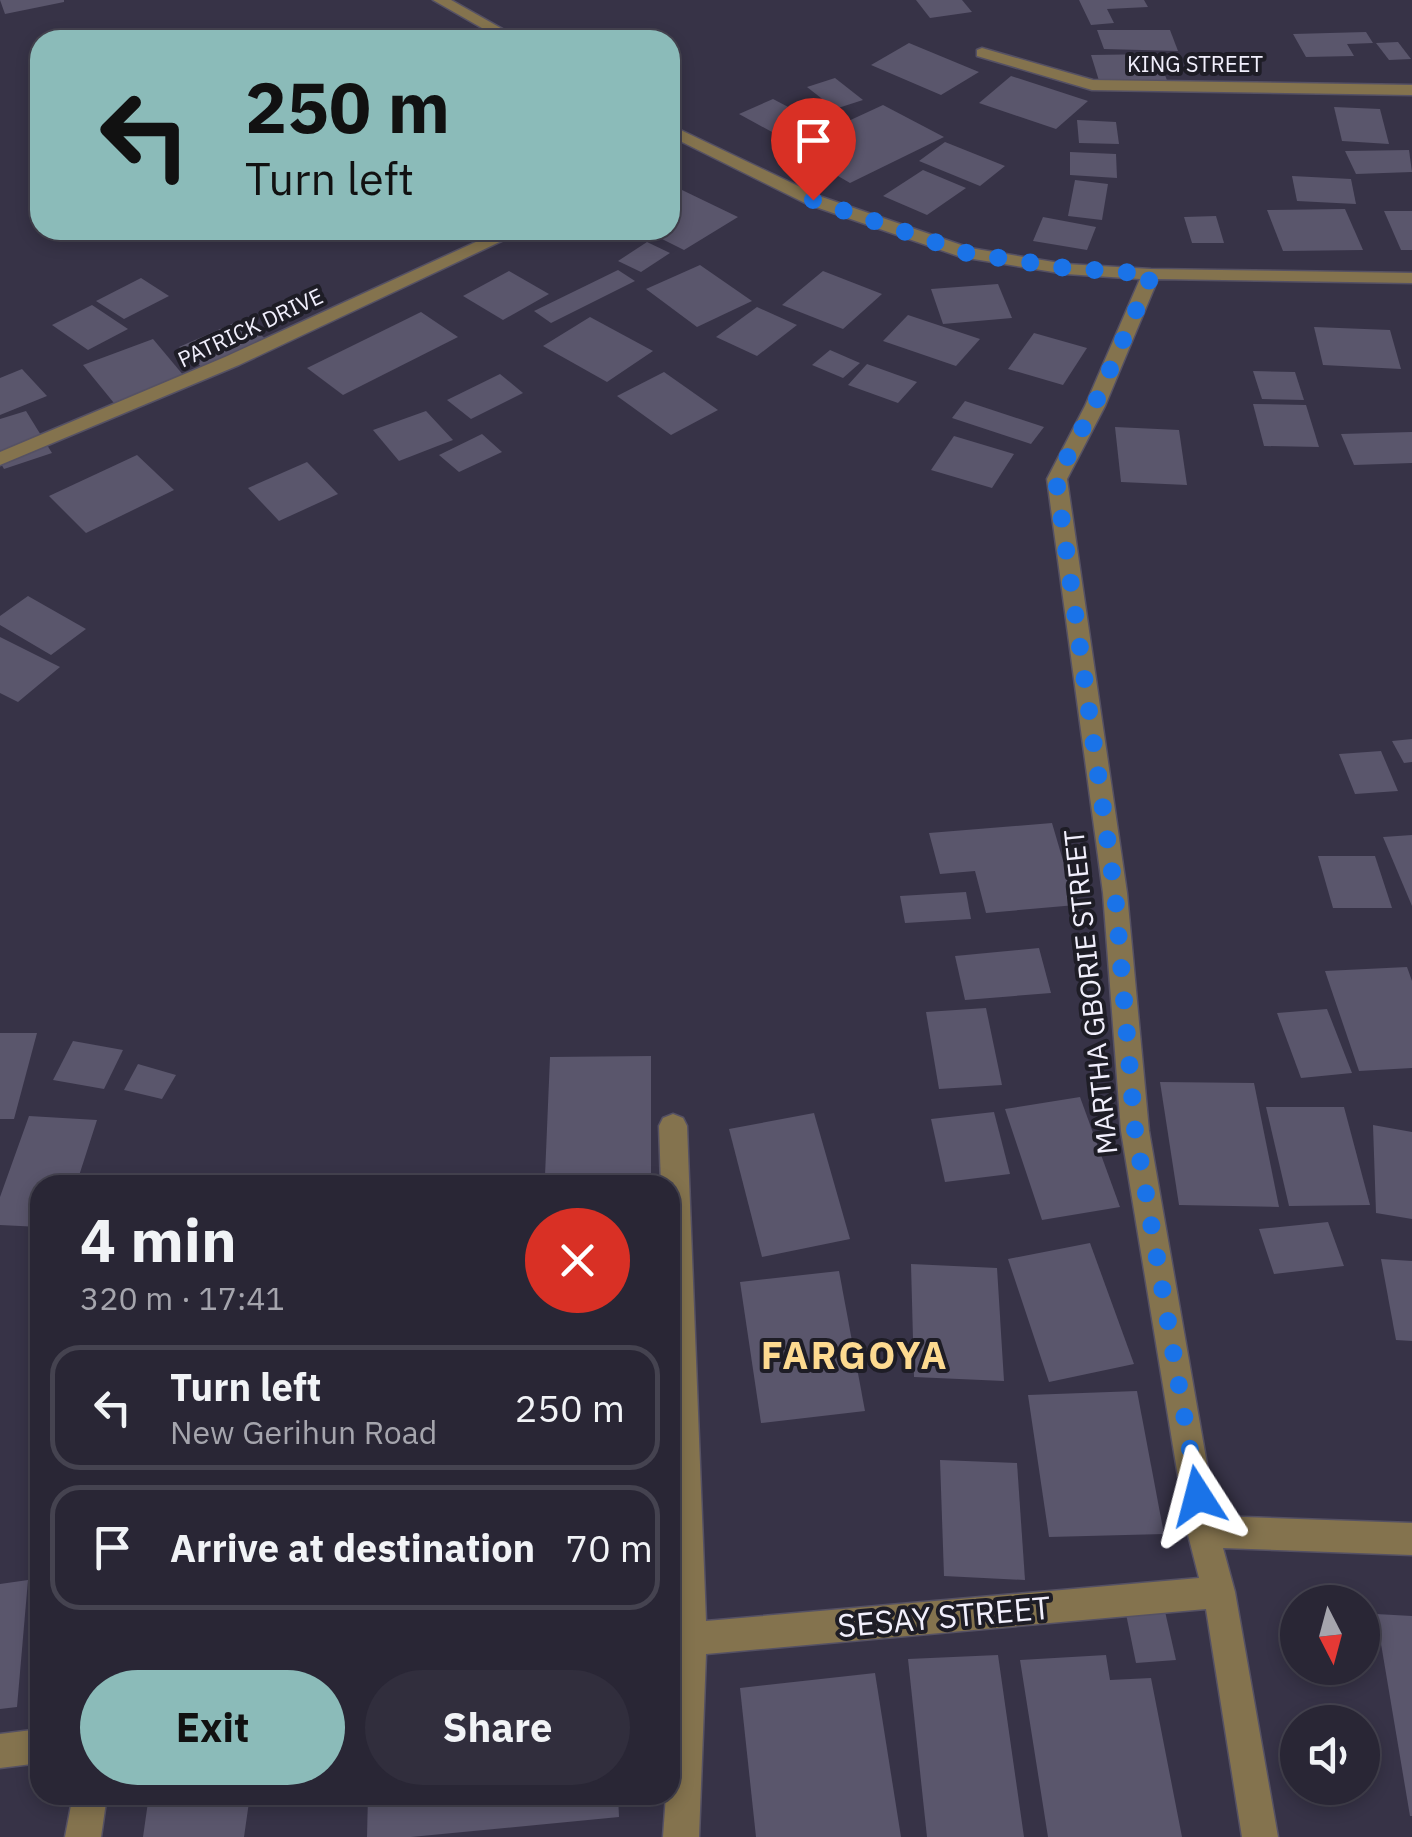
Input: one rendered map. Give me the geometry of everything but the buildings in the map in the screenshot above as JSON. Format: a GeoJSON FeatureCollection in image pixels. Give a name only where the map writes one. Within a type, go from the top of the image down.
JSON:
{"type":"FeatureCollection","features":[{"type":"Feature","properties":{"kind":"street"},"geometry":{"type":"LineString","coordinates":[[440,0],[496,30]]}},
{"type":"Feature","properties":{"kind":"street","name":"KING STREET"},"geometry":{"type":"LineString","coordinates":[[982,54],[1092,86],[1412,90]]}},
{"type":"Feature","properties":{"kind":"street"},"geometry":{"type":"LineString","coordinates":[[680,136],[813,200],[967,253],[1066,268],[1152,274],[1412,278]]}},
{"type":"Feature","properties":{"kind":"street"},"geometry":{"type":"LineString","coordinates":[[680,152],[694,145]]}},
{"type":"Feature","properties":{"kind":"street","name":"PATRICK DRIVE"},"geometry":{"type":"LineString","coordinates":[[0,460],[198,376],[494,240]]}},
{"type":"Feature","properties":{"kind":"street","name":"MARTHA GBORIE STREET"},"geometry":{"type":"LineString","coordinates":[[1152,274],[1094,406],[1056,479],[1115,893],[1135,1130],[1260,1837]]}},
{"type":"Feature","properties":{"kind":"street"},"geometry":{"type":"LineString","coordinates":[[672,1126],[673,1175]]}},
{"type":"Feature","properties":{"kind":"street"},"geometry":{"type":"LineString","coordinates":[[1203,1531],[1412,1539]]}},
{"type":"Feature","properties":{"kind":"street","name":"SESAY STREET"},"geometry":{"type":"LineString","coordinates":[[680,1640],[1219,1592]]}},
{"type":"Feature","properties":{"kind":"street"},"geometry":{"type":"LineString","coordinates":[[680,1640],[681,1837]]}},
{"type":"Feature","properties":{"kind":"street"},"geometry":{"type":"LineString","coordinates":[[0,1751],[30,1747]]}},
{"type":"Feature","properties":{"kind":"street"},"geometry":{"type":"LineString","coordinates":[[82,1837],[88,1805]]}},
{"type":"Feature","properties":{"kind":"district","name":"FARGOYA"},"geometry":{"type":"Point","coordinates":[855,1354]}},
{"type":"Feature","properties":{"kind":"route"},"geometry":{"type":"LineString","coordinates":[[813,200],[967,253],[1066,268],[1152,274],[1094,406],[1056,479],[1115,893],[1135,1130],[1198,1496]]}}]}
